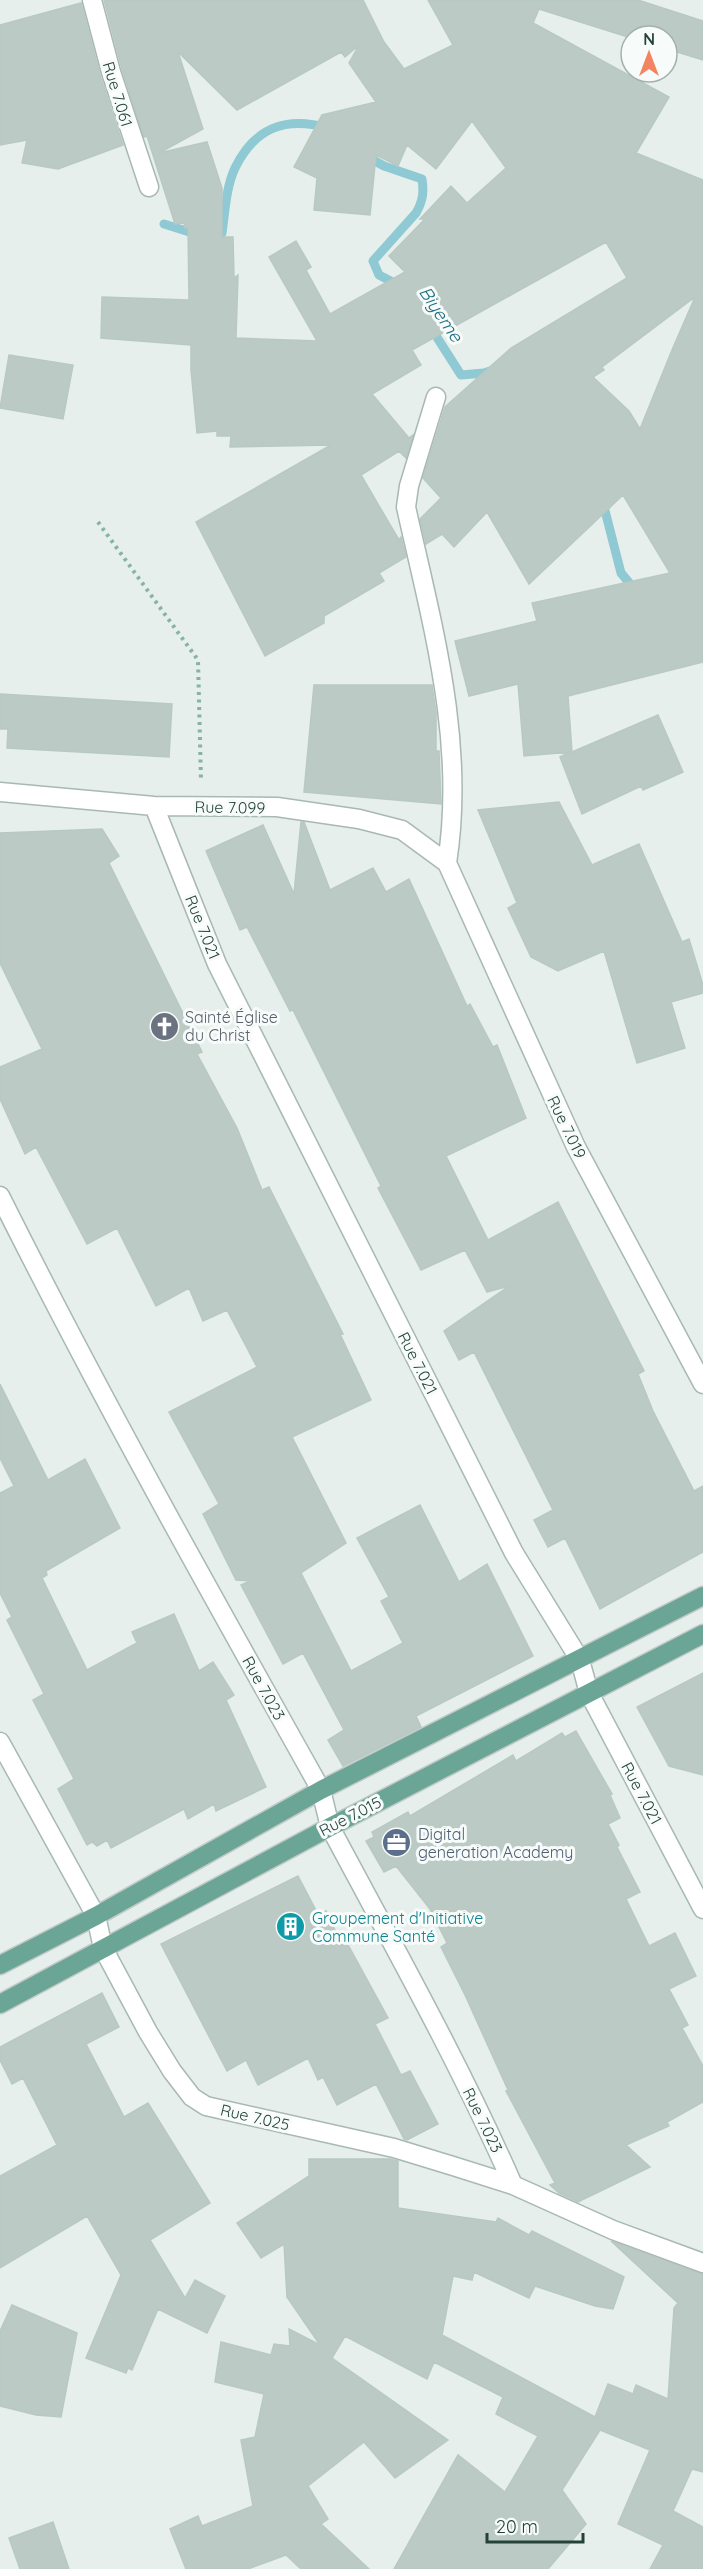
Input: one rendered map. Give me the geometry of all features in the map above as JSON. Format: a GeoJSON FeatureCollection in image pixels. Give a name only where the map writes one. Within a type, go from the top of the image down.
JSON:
{"type":"FeatureCollection","features":[{"type":"Feature","properties":{"kind":"main road"},"geometry":{"type":"LineString","coordinates":[[0,1965],[96,1916],[321,1790],[703,1596]]}},
{"type":"Feature","properties":{"kind":"main road","name":"Rue 7.015"},"geometry":{"type":"LineString","coordinates":[[0,2004],[330,1827],[703,1634]]}},
{"type":"Feature","properties":{"kind":"street","name":"Rue 7.061"},"geometry":{"type":"LineString","coordinates":[[92,0],[111,72],[149,187]]}},
{"type":"Feature","properties":{"kind":"street"},"geometry":{"type":"LineString","coordinates":[[436,397],[409,486],[406,507],[442,671],[448,714],[453,825],[447,863]]}},
{"type":"Feature","properties":{"kind":"street","name":"Rue 7.099"},"geometry":{"type":"LineString","coordinates":[[0,792],[154,806],[277,807],[359,819],[402,830],[447,863]]}},
{"type":"Feature","properties":{"kind":"street","name":"Rue 7.021"},"geometry":{"type":"LineString","coordinates":[[154,806],[217,963],[514,1553],[580,1660],[590,1693],[703,1909]]}},
{"type":"Feature","properties":{"kind":"street","name":"Rue 7.019"},"geometry":{"type":"LineString","coordinates":[[447,863],[576,1147],[703,1384]]}},
{"type":"Feature","properties":{"kind":"street","name":"Rue 7.023"},"geometry":{"type":"LineString","coordinates":[[0,1196],[59,1315],[159,1503],[321,1790],[330,1827],[440,2033],[489,2130],[513,2185]]}},
{"type":"Feature","properties":{"kind":"street","name":"Rue 7.025"},"geometry":{"type":"LineString","coordinates":[[0,1742],[96,1916],[103,1948],[148,2032],[172,2071],[192,2097],[206,2106],[394,2148],[513,2185],[612,2230],[703,2263]]}},
{"type":"Feature","properties":{"kind":"path"},"geometry":{"type":"LineString","coordinates":[[98,522],[198,660],[201,806]]}},
{"type":"Feature","properties":{"kind":"building"},"geometry":{"type":"Polygon","coordinates":[[[104,0],[363,0],[384,42],[404,69],[453,45],[428,0],[638,0],[703,21],[703,60],[679,53],[679,24],[619,24],[619,34],[539,9],[533,23],[619,70],[619,84],[645,84],[669,97],[636,153],[703,180],[703,662],[568,696],[572,752],[658,715],[683,772],[643,790],[641,786],[582,814],[560,757],[571,752],[524,756],[518,684],[469,696],[455,641],[537,621],[532,603],[670,573],[623,495],[529,584],[487,512],[454,547],[442,534],[426,544],[420,519],[441,498],[423,478],[445,407],[511,348],[627,278],[606,242],[412,350],[421,365],[372,394],[409,438],[413,435],[406,458],[399,451],[361,475],[399,540],[401,537],[406,557],[379,573],[384,581],[324,616],[324,623],[265,656],[196,522],[331,445],[230,447],[231,436],[217,436],[217,431],[197,433],[191,345],[101,338],[102,297],[189,300],[188,228],[185,228],[184,223],[175,224],[147,136],[144,137],[122,69],[104,0]],[[359,45],[345,57],[341,52],[237,110],[178,52],[203,129],[159,153],[207,142],[222,188],[222,237],[233,237],[234,278],[238,275],[236,338],[317,341],[269,257],[296,241],[311,267],[306,270],[330,314],[405,272],[389,256],[425,219],[420,219],[451,186],[467,203],[506,168],[472,121],[436,169],[407,145],[398,166],[376,155],[370,215],[314,210],[317,178],[294,167],[322,115],[376,102],[349,63],[359,45]],[[695,297],[602,367],[604,370],[593,377],[629,411],[640,429],[695,297]]]}},
{"type":"Feature","properties":{"kind":"building"},"geometry":{"type":"Polygon","coordinates":[[[81,3],[100,75],[123,145],[58,169],[22,163],[27,140],[0,145],[0,25],[81,3]]]}},
{"type":"Feature","properties":{"kind":"building"},"geometry":{"type":"Polygon","coordinates":[[[9,355],[73,365],[63,419],[0,408],[9,355]]]}},
{"type":"Feature","properties":{"kind":"building"},"geometry":{"type":"Polygon","coordinates":[[[314,685],[432,685],[436,713],[436,751],[439,751],[441,804],[304,792],[314,685]]]}},
{"type":"Feature","properties":{"kind":"building"},"geometry":{"type":"Polygon","coordinates":[[[0,694],[172,704],[169,757],[7,748],[8,729],[0,729],[0,694]]]}},
{"type":"Feature","properties":{"kind":"building"},"geometry":{"type":"Polygon","coordinates":[[[559,802],[592,865],[639,844],[682,942],[689,939],[703,985],[703,993],[671,1002],[685,1048],[637,1063],[604,951],[558,971],[531,957],[508,908],[517,903],[478,810],[559,802]]]}},
{"type":"Feature","properties":{"kind":"building"},"geometry":{"type":"Polygon","coordinates":[[[301,822],[304,822],[330,890],[373,868],[386,892],[409,879],[467,1006],[470,1004],[493,1047],[497,1045],[526,1118],[446,1156],[488,1240],[558,1202],[644,1371],[638,1374],[653,1411],[694,1491],[703,1486],[703,1552],[600,1609],[565,1538],[548,1547],[534,1520],[553,1510],[474,1352],[459,1360],[444,1331],[509,1286],[487,1292],[465,1250],[421,1270],[378,1188],[381,1186],[293,1010],[290,1011],[247,927],[240,930],[206,851],[263,825],[294,894],[301,822]]]}},
{"type":"Feature","properties":{"kind":"building"},"geometry":{"type":"Polygon","coordinates":[[[102,829],[119,856],[109,863],[202,1052],[197,1054],[237,1128],[262,1190],[269,1187],[343,1334],[340,1334],[371,1400],[292,1437],[346,1543],[301,1573],[351,1671],[403,1643],[381,1601],[389,1597],[357,1538],[420,1505],[459,1582],[487,1564],[533,1656],[416,1716],[421,1727],[343,1766],[328,1740],[344,1730],[303,1653],[283,1664],[241,1585],[251,1581],[236,1580],[203,1514],[219,1504],[169,1412],[257,1367],[227,1310],[203,1321],[189,1288],[156,1306],[117,1228],[87,1244],[36,1147],[25,1154],[0,1099],[0,1067],[42,1049],[0,963],[0,833],[102,829]]]}},
{"type":"Feature","properties":{"kind":"building"},"geometry":{"type":"Polygon","coordinates":[[[0,1384],[48,1480],[85,1459],[120,1528],[46,1571],[47,1575],[42,1578],[87,1670],[137,1643],[132,1632],[174,1614],[199,1671],[213,1662],[234,1695],[226,1700],[266,1787],[216,1811],[214,1804],[188,1819],[184,1809],[111,1848],[107,1840],[97,1846],[92,1842],[87,1845],[58,1789],[74,1779],[33,1700],[44,1694],[7,1620],[12,1617],[0,1593],[0,1493],[14,1486],[0,1458],[0,1384]]]}},
{"type":"Feature","properties":{"kind":"building"},"geometry":{"type":"Polygon","coordinates":[[[703,1673],[703,1775],[669,1766],[637,1707],[703,1673]]]}},
{"type":"Feature","properties":{"kind":"building"},"geometry":{"type":"Polygon","coordinates":[[[576,1731],[612,1794],[610,1795],[620,1818],[608,1824],[640,1892],[626,1899],[649,1946],[675,1933],[696,1976],[669,1989],[688,2025],[682,2028],[703,2066],[703,2102],[667,2122],[669,2126],[626,2145],[650,2167],[578,2202],[559,2193],[550,2185],[555,2183],[506,2091],[508,2090],[441,1947],[447,1943],[430,1909],[396,1866],[384,1872],[366,1841],[374,1837],[372,1832],[408,1812],[410,1816],[513,1755],[516,1761],[562,1733],[565,1737],[576,1731]]]}},
{"type":"Feature","properties":{"kind":"building"},"geometry":{"type":"Polygon","coordinates":[[[298,1876],[319,1916],[326,1911],[342,1945],[347,1943],[388,2018],[375,2024],[401,2075],[410,2071],[438,2124],[407,2140],[404,2139],[376,2084],[337,2105],[323,2077],[318,2080],[308,2058],[258,2085],[246,2060],[227,2071],[161,1944],[298,1876]]]}},
{"type":"Feature","properties":{"kind":"building"},"geometry":{"type":"Polygon","coordinates":[[[102,1993],[119,2027],[86,2044],[124,2117],[148,2103],[210,2203],[150,2240],[185,2298],[195,2280],[225,2296],[207,2333],[158,2309],[132,2370],[128,2368],[126,2373],[86,2358],[121,2275],[87,2216],[0,2268],[0,2176],[57,2145],[23,2078],[12,2084],[0,2060],[0,2047],[102,1993]]]}},
{"type":"Feature","properties":{"kind":"building"},"geometry":{"type":"Polygon","coordinates":[[[309,2159],[390,2159],[398,2161],[398,2208],[496,2222],[498,2218],[529,2235],[532,2231],[624,2277],[613,2309],[595,2306],[535,2286],[529,2298],[474,2272],[472,2280],[453,2276],[442,2335],[595,2417],[608,2384],[633,2394],[636,2385],[668,2399],[674,2308],[678,2303],[611,2241],[703,2274],[703,2472],[692,2469],[673,2511],[703,2527],[703,2569],[650,2569],[663,2545],[618,2524],[650,2450],[600,2430],[562,2490],[586,2524],[548,2569],[394,2569],[458,2455],[505,2492],[538,2436],[496,2414],[503,2397],[434,2362],[427,2379],[345,2336],[332,2358],[448,2440],[395,2478],[364,2442],[308,2486],[328,2519],[321,2524],[369,2569],[301,2569],[286,2555],[248,2569],[186,2569],[170,2529],[198,2516],[202,2526],[253,2506],[241,2440],[255,2437],[264,2394],[215,2382],[221,2342],[271,2355],[274,2344],[290,2346],[289,2329],[320,2345],[287,2297],[284,2244],[261,2258],[237,2223],[309,2176],[309,2159]]]}},
{"type":"Feature","properties":{"kind":"building"},"geometry":{"type":"Polygon","coordinates":[[[12,2305],[77,2333],[61,2417],[36,2415],[0,2406],[0,2331],[12,2305]]]}},
{"type":"Feature","properties":{"kind":"building"},"geometry":{"type":"Polygon","coordinates":[[[53,2522],[69,2569],[20,2569],[9,2538],[53,2522]]]}},
{"type":"Feature","properties":{"kind":"waterway","name":"Biyeme"},"geometry":{"type":"LineString","coordinates":[[213,236],[222,233],[232,175],[243,154],[252,143],[262,134],[285,125],[299,123],[328,128]]}},
{"type":"Feature","properties":{"kind":"waterway","name":"Biyeme"},"geometry":{"type":"LineString","coordinates":[[364,155],[384,166],[422,179],[422,196],[416,213],[373,261],[379,275],[400,286]]}},
{"type":"Feature","properties":{"kind":"waterway","name":"Biyeme"},"geometry":{"type":"LineString","coordinates":[[164,224],[199,235]]}},
{"type":"Feature","properties":{"kind":"waterway","name":"Biyeme"},"geometry":{"type":"LineString","coordinates":[[431,328],[461,375],[493,370]]}},
{"type":"Feature","properties":{"kind":"waterway","name":"Biyeme"},"geometry":{"type":"LineString","coordinates":[[602,499],[621,573],[636,591]]}},
{"type":"Feature","properties":{"kind":"place","name":"Sainté Église du Christ"},"geometry":{"type":"Point","coordinates":[164,1026]}},
{"type":"Feature","properties":{"kind":"place","name":"Digital generation Academy"},"geometry":{"type":"Point","coordinates":[397,1843]}},
{"type":"Feature","properties":{"kind":"place","name":"Groupement d'Initiative Commune Santé"},"geometry":{"type":"Point","coordinates":[291,1927]}}]}
